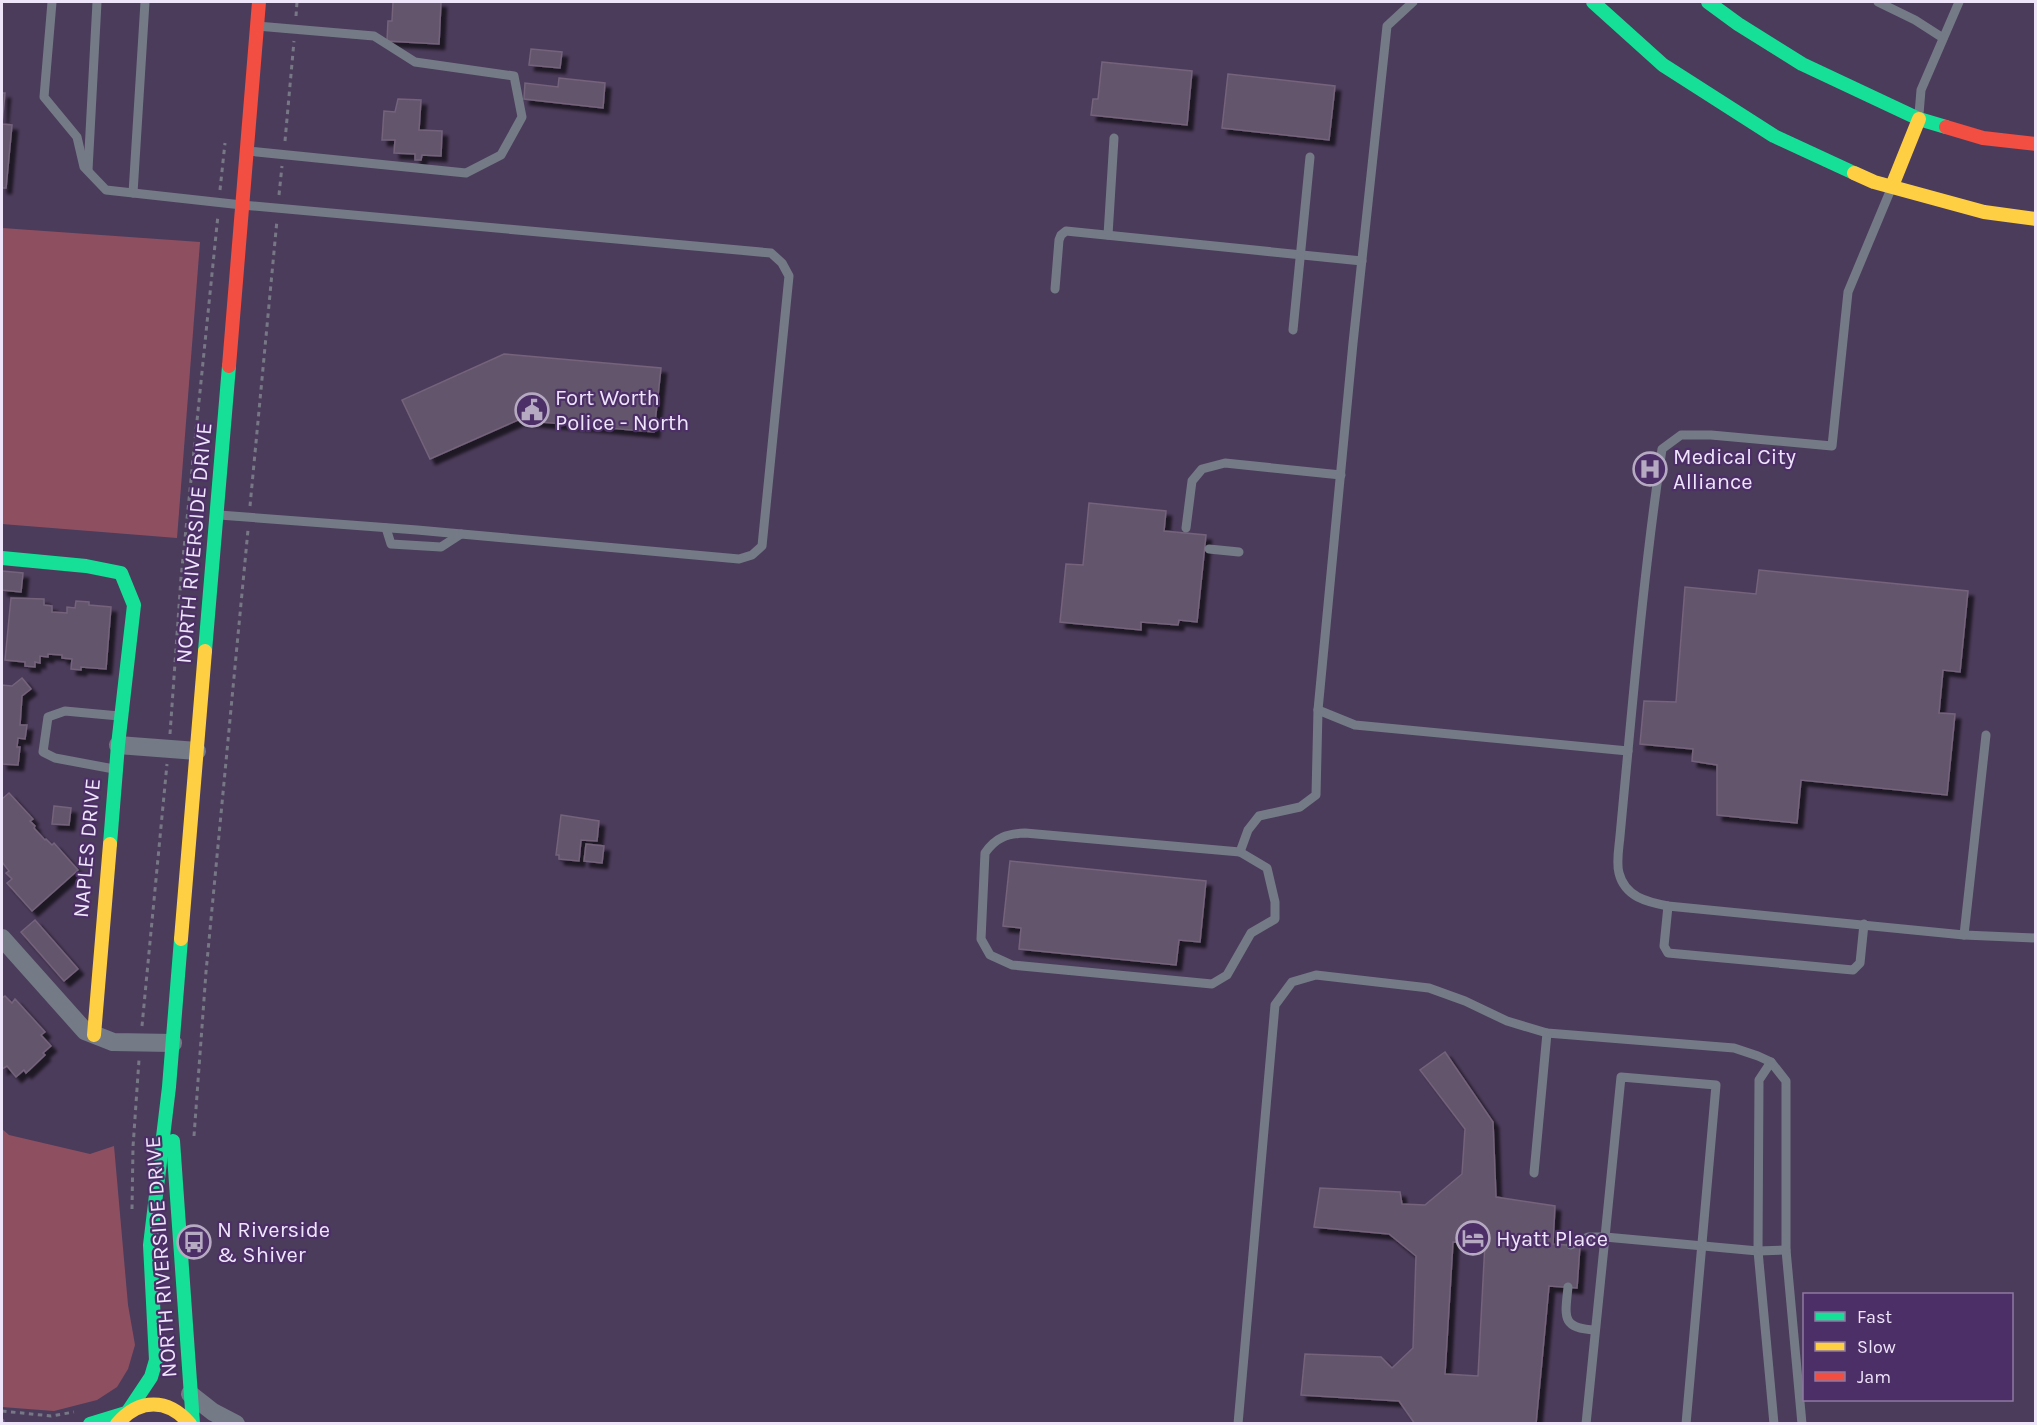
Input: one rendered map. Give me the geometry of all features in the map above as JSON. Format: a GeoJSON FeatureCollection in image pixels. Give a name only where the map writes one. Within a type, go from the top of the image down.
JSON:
{"type":"FeatureCollection","features":[{"type":"Feature","properties":{"kind":"main road","name":"NORTH RIVERSIDE DRIVE"},"geometry":{"type":"LineString","coordinates":[[124,1416],[151,1377],[156,1360],[150,1245],[173,1043],[259,2]]}},
{"type":"Feature","properties":{"kind":"main road"},"geometry":{"type":"LineString","coordinates":[[1593,2],[1663,66],[1774,136],[1874,182],[1984,212],[2036,219]]}},
{"type":"Feature","properties":{"kind":"main road"},"geometry":{"type":"LineString","coordinates":[[1708,2],[1738,24],[1802,64],[1918,119],[1983,138],[2036,144]]}},
{"type":"Feature","properties":{"kind":"main road"},"geometry":{"type":"LineString","coordinates":[[1892,186],[1918,119]]}},
{"type":"Feature","properties":{"kind":"main road","name":"NAPLES DRIVE"},"geometry":{"type":"LineString","coordinates":[[2,558],[86,566],[121,573],[134,605],[118,745],[94,1035]]}},
{"type":"Feature","properties":{"kind":"main road","name":"NORTH RIVERSIDE DRIVE"},"geometry":{"type":"LineString","coordinates":[[169,1087],[191,1424]]}},
{"type":"Feature","properties":{"kind":"main road"},"geometry":{"type":"LineString","coordinates":[[90,1424],[124,1416],[153,1403],[166,1405],[178,1411],[191,1424]]}},
{"type":"Feature","properties":{"kind":"street"},"geometry":{"type":"LineString","coordinates":[[118,745],[197,751]]}},
{"type":"Feature","properties":{"kind":"street"},"geometry":{"type":"LineString","coordinates":[[2,938],[85,1031],[114,1042],[173,1043]]}},
{"type":"Feature","properties":{"kind":"street"},"geometry":{"type":"LineString","coordinates":[[190,1394],[213,1412],[236,1424]]}},
{"type":"Feature","properties":{"kind":"lane"},"geometry":{"type":"LineString","coordinates":[[52,2],[44,97],[77,137],[84,167],[106,190],[242,205],[771,253],[782,263],[789,276],[762,546],[752,555],[739,559],[217,515]]}},
{"type":"Feature","properties":{"kind":"lane"},"geometry":{"type":"LineString","coordinates":[[87,171],[98,2]]}},
{"type":"Feature","properties":{"kind":"lane"},"geometry":{"type":"LineString","coordinates":[[133,193],[144,2]]}},
{"type":"Feature","properties":{"kind":"lane"},"geometry":{"type":"LineString","coordinates":[[1240,852],[1248,830],[1259,816],[1300,807],[1316,795],[1318,710],[1387,26],[1413,2]]}},
{"type":"Feature","properties":{"kind":"lane"},"geometry":{"type":"LineString","coordinates":[[1878,2],[1915,20],[1943,38]]}},
{"type":"Feature","properties":{"kind":"lane"},"geometry":{"type":"LineString","coordinates":[[1918,119],[1921,90],[1959,2]]}},
{"type":"Feature","properties":{"kind":"lane"},"geometry":{"type":"LineString","coordinates":[[247,151],[466,173],[501,155],[522,117],[514,76],[415,62],[374,36],[257,26]]}},
{"type":"Feature","properties":{"kind":"lane"},"geometry":{"type":"LineString","coordinates":[[1108,235],[1114,138]]}},
{"type":"Feature","properties":{"kind":"lane"},"geometry":{"type":"LineString","coordinates":[[1293,330],[1310,157]]}},
{"type":"Feature","properties":{"kind":"lane"},"geometry":{"type":"LineString","coordinates":[[1892,186],[1848,292],[1832,446],[1711,435],[1680,435],[1662,449],[1649,546],[1628,751],[1619,873],[1633,896],[1650,903],[1668,906],[1964,935],[2036,938]]}},
{"type":"Feature","properties":{"kind":"lane"},"geometry":{"type":"LineString","coordinates":[[1055,289],[1060,235],[1066,231],[1362,261]]}},
{"type":"Feature","properties":{"kind":"lane"},"geometry":{"type":"LineString","coordinates":[[1186,528],[1192,481],[1202,469],[1225,463],[1341,475]]}},
{"type":"Feature","properties":{"kind":"lane"},"geometry":{"type":"LineString","coordinates":[[386,528],[390,544],[441,547],[461,534]]}},
{"type":"Feature","properties":{"kind":"lane"},"geometry":{"type":"LineString","coordinates":[[1209,549],[1239,552]]}},
{"type":"Feature","properties":{"kind":"lane"},"geometry":{"type":"LineString","coordinates":[[1318,710],[1354,725],[1628,751]]}},
{"type":"Feature","properties":{"kind":"lane"},"geometry":{"type":"LineString","coordinates":[[116,769],[55,758],[43,752],[48,717],[65,711],[122,716]]}},
{"type":"Feature","properties":{"kind":"lane"},"geometry":{"type":"LineString","coordinates":[[1964,935],[1986,735]]}},
{"type":"Feature","properties":{"kind":"lane"},"geometry":{"type":"LineString","coordinates":[[1025,833],[1240,852],[1267,868],[1275,902],[1275,919],[1251,933],[1227,975],[1212,984],[1012,965],[990,955],[981,939],[985,853],[993,842],[1008,834],[1025,833]]}},
{"type":"Feature","properties":{"kind":"lane"},"geometry":{"type":"LineString","coordinates":[[1668,906],[1664,946],[1668,953],[1691,956],[1853,970],[1860,963],[1864,924]]}},
{"type":"Feature","properties":{"kind":"lane"},"geometry":{"type":"LineString","coordinates":[[1238,1424],[1275,1005],[1292,982],[1316,975],[1429,988],[1466,1001],[1507,1021],[1546,1033],[1734,1048],[1771,1062],[1786,1081],[1786,1250],[1802,1424]]}},
{"type":"Feature","properties":{"kind":"lane"},"geometry":{"type":"LineString","coordinates":[[1534,1173],[1546,1033]]}},
{"type":"Feature","properties":{"kind":"lane"},"geometry":{"type":"LineString","coordinates":[[1771,1062],[1759,1080],[1758,1251],[1774,1424]]}},
{"type":"Feature","properties":{"kind":"lane"},"geometry":{"type":"LineString","coordinates":[[1586,1424],[1621,1077],[1716,1085],[1686,1424]]}},
{"type":"Feature","properties":{"kind":"lane"},"geometry":{"type":"LineString","coordinates":[[1571,1245],[1588,1237],[1605,1237],[1758,1251],[1786,1250]]}},
{"type":"Feature","properties":{"kind":"lane"},"geometry":{"type":"LineString","coordinates":[[1568,1287],[1565,1317],[1578,1329],[1595,1330]]}},
{"type":"Feature","properties":{"kind":"path"},"geometry":{"type":"LineString","coordinates":[[193,1143],[206,972],[297,2]]}},
{"type":"Feature","properties":{"kind":"path"},"geometry":{"type":"LineString","coordinates":[[132,1212],[133,1147],[140,1042],[168,749],[182,566],[226,134]]}},
{"type":"Feature","properties":{"kind":"path"},"geometry":{"type":"LineString","coordinates":[[2,1412],[51,1416],[75,1411]]}},
{"type":"Feature","properties":{"kind":"shaded area"},"geometry":{"type":"Polygon","coordinates":[[[2,228],[200,242],[177,538],[2,524],[2,228]]]}},
{"type":"Feature","properties":{"kind":"shaded area"},"geometry":{"type":"Polygon","coordinates":[[[2,1129],[9,1135],[90,1154],[114,1146],[128,1305],[135,1345],[128,1369],[117,1387],[97,1400],[54,1411],[2,1407],[2,1129]]]}},
{"type":"Feature","properties":{"kind":"building"},"geometry":{"type":"Polygon","coordinates":[[[393,2],[441,2],[439,44],[387,41],[388,21],[392,21],[393,2]]]}},
{"type":"Feature","properties":{"kind":"building"},"geometry":{"type":"Polygon","coordinates":[[[531,49],[562,52],[560,68],[529,65],[531,49]]]}},
{"type":"Feature","properties":{"kind":"building"},"geometry":{"type":"Polygon","coordinates":[[[1102,62],[1192,71],[1187,125],[1091,115],[1093,99],[1098,99],[1102,62]]]}},
{"type":"Feature","properties":{"kind":"building"},"geometry":{"type":"Polygon","coordinates":[[[1228,74],[1335,86],[1329,140],[1222,128],[1228,74]]]}},
{"type":"Feature","properties":{"kind":"building"},"geometry":{"type":"Polygon","coordinates":[[[559,78],[605,83],[603,108],[524,99],[525,83],[558,87],[559,78]]]}},
{"type":"Feature","properties":{"kind":"building"},"geometry":{"type":"Polygon","coordinates":[[[2,93],[5,93],[2,124],[2,93]]]}},
{"type":"Feature","properties":{"kind":"building"},"geometry":{"type":"Polygon","coordinates":[[[398,99],[421,100],[419,130],[442,131],[441,156],[422,155],[421,160],[415,160],[415,154],[394,153],[395,140],[382,140],[384,111],[395,112],[398,99]]]}},
{"type":"Feature","properties":{"kind":"building"},"geometry":{"type":"Polygon","coordinates":[[[2,124],[12,125],[6,188],[2,188],[2,124]]]}},
{"type":"Feature","properties":{"kind":"building","name":"Fort Worth Police - North"},"geometry":{"type":"Polygon","coordinates":[[[504,354],[661,368],[654,432],[518,420],[430,459],[402,400],[504,354]]]}},
{"type":"Feature","properties":{"kind":"building"},"geometry":{"type":"Polygon","coordinates":[[[1089,503],[1166,511],[1164,531],[1206,535],[1197,622],[1179,620],[1178,625],[1141,622],[1141,630],[1060,622],[1066,564],[1083,565],[1089,503]]]}},
{"type":"Feature","properties":{"kind":"building"},"geometry":{"type":"Polygon","coordinates":[[[1759,570],[1968,591],[1960,672],[1943,670],[1939,713],[1955,714],[1947,795],[1801,780],[1797,823],[1717,815],[1717,765],[1692,761],[1693,749],[1640,744],[1644,701],[1676,702],[1685,587],[1756,594],[1759,570]]]}},
{"type":"Feature","properties":{"kind":"building"},"geometry":{"type":"Polygon","coordinates":[[[2,571],[23,573],[21,592],[2,590],[2,571]]]}},
{"type":"Feature","properties":{"kind":"building"},"geometry":{"type":"Polygon","coordinates":[[[11,598],[44,599],[44,605],[52,606],[52,612],[67,613],[67,607],[75,608],[76,601],[111,607],[106,669],[81,667],[81,670],[71,669],[72,659],[62,658],[62,655],[40,656],[40,663],[35,662],[35,667],[25,666],[25,662],[5,660],[11,598]]]}},
{"type":"Feature","properties":{"kind":"building"},"geometry":{"type":"Polygon","coordinates":[[[22,678],[31,689],[22,696],[20,725],[27,725],[25,739],[18,738],[17,747],[20,747],[18,765],[2,764],[2,685],[12,686],[22,678]]]}},
{"type":"Feature","properties":{"kind":"building"},"geometry":{"type":"Polygon","coordinates":[[[9,793],[33,819],[30,821],[35,826],[34,828],[45,840],[52,845],[54,843],[78,870],[32,911],[7,883],[12,879],[6,873],[9,871],[2,862],[2,799],[9,793]]]}},
{"type":"Feature","properties":{"kind":"building"},"geometry":{"type":"Polygon","coordinates":[[[54,806],[71,808],[69,825],[52,824],[54,806]]]}},
{"type":"Feature","properties":{"kind":"building"},"geometry":{"type":"Polygon","coordinates":[[[561,815],[599,821],[597,841],[581,840],[579,861],[559,859],[559,855],[556,855],[561,815]]]}},
{"type":"Feature","properties":{"kind":"building"},"geometry":{"type":"Polygon","coordinates":[[[586,844],[604,846],[602,863],[584,861],[586,844]]]}},
{"type":"Feature","properties":{"kind":"building"},"geometry":{"type":"Polygon","coordinates":[[[1010,861],[1206,881],[1200,942],[1179,940],[1176,965],[1019,949],[1021,928],[1003,926],[1010,861]]]}},
{"type":"Feature","properties":{"kind":"building"},"geometry":{"type":"Polygon","coordinates":[[[35,920],[78,969],[64,981],[21,932],[35,920]]]}},
{"type":"Feature","properties":{"kind":"building"},"geometry":{"type":"Polygon","coordinates":[[[5,996],[12,1003],[15,999],[45,1032],[41,1035],[51,1046],[26,1073],[24,1070],[16,1077],[7,1066],[2,1069],[2,998],[5,996]]]}},
{"type":"Feature","properties":{"kind":"building","name":"Hyatt Place"},"geometry":{"type":"Polygon","coordinates":[[[1445,1052],[1493,1122],[1496,1197],[1555,1206],[1553,1244],[1580,1246],[1577,1288],[1549,1286],[1536,1424],[1415,1424],[1399,1401],[1301,1395],[1305,1354],[1381,1357],[1392,1368],[1413,1348],[1416,1256],[1389,1234],[1314,1227],[1320,1188],[1400,1192],[1402,1204],[1425,1205],[1462,1174],[1465,1129],[1420,1070],[1445,1052]],[[1453,1242],[1445,1374],[1478,1376],[1485,1243],[1453,1242]]]}},
{"type":"Feature","properties":{"kind":"traffic: fast"},"geometry":{"type":"LineString","coordinates":[[1593,2],[1663,65],[1774,136],[1854,173]]}},
{"type":"Feature","properties":{"kind":"traffic: fast"},"geometry":{"type":"LineString","coordinates":[[1708,2],[1738,24],[1802,64],[1919,119],[1946,127]]}},
{"type":"Feature","properties":{"kind":"traffic: fast"},"geometry":{"type":"LineString","coordinates":[[205,651],[229,366]]}},
{"type":"Feature","properties":{"kind":"traffic: fast"},"geometry":{"type":"LineString","coordinates":[[2,558],[86,566],[121,573],[134,605],[118,745],[110,844]]}},
{"type":"Feature","properties":{"kind":"traffic: fast"},"geometry":{"type":"LineString","coordinates":[[129,1410],[151,1377],[156,1360],[150,1245],[169,1087],[181,939]]}},
{"type":"Feature","properties":{"kind":"traffic: fast"},"geometry":{"type":"LineString","coordinates":[[173,1141],[193,1424]]}},
{"type":"Feature","properties":{"kind":"traffic: fast"},"geometry":{"type":"LineString","coordinates":[[90,1424],[126,1413]]}},
{"type":"Feature","properties":{"kind":"traffic: slow"},"geometry":{"type":"LineString","coordinates":[[1892,186],[1919,119]]}},
{"type":"Feature","properties":{"kind":"traffic: slow"},"geometry":{"type":"LineString","coordinates":[[1854,173],[1874,182],[1984,212],[2036,219]]}},
{"type":"Feature","properties":{"kind":"traffic: slow"},"geometry":{"type":"LineString","coordinates":[[181,939],[205,651]]}},
{"type":"Feature","properties":{"kind":"traffic: slow"},"geometry":{"type":"LineString","coordinates":[[94,1035],[110,844]]}},
{"type":"Feature","properties":{"kind":"traffic: slow"},"geometry":{"type":"LineString","coordinates":[[117,1424],[135,1409],[154,1404],[172,1409],[190,1424]]}},
{"type":"Feature","properties":{"kind":"traffic: jam"},"geometry":{"type":"LineString","coordinates":[[229,366],[259,2]]}},
{"type":"Feature","properties":{"kind":"traffic: jam"},"geometry":{"type":"LineString","coordinates":[[1946,127],[1983,138],[2036,144]]}},
{"type":"Feature","properties":{"kind":"place","name":"Fort Worth Police - North"},"geometry":{"type":"Point","coordinates":[532,410]}},
{"type":"Feature","properties":{"kind":"place","name":"Medical City Alliance"},"geometry":{"type":"Point","coordinates":[1650,469]}},
{"type":"Feature","properties":{"kind":"place","name":"Hyatt Place"},"geometry":{"type":"Point","coordinates":[1473,1238]}},
{"type":"Feature","properties":{"kind":"place","name":"N Riverside & Shiver"},"geometry":{"type":"Point","coordinates":[194,1242]}}]}
